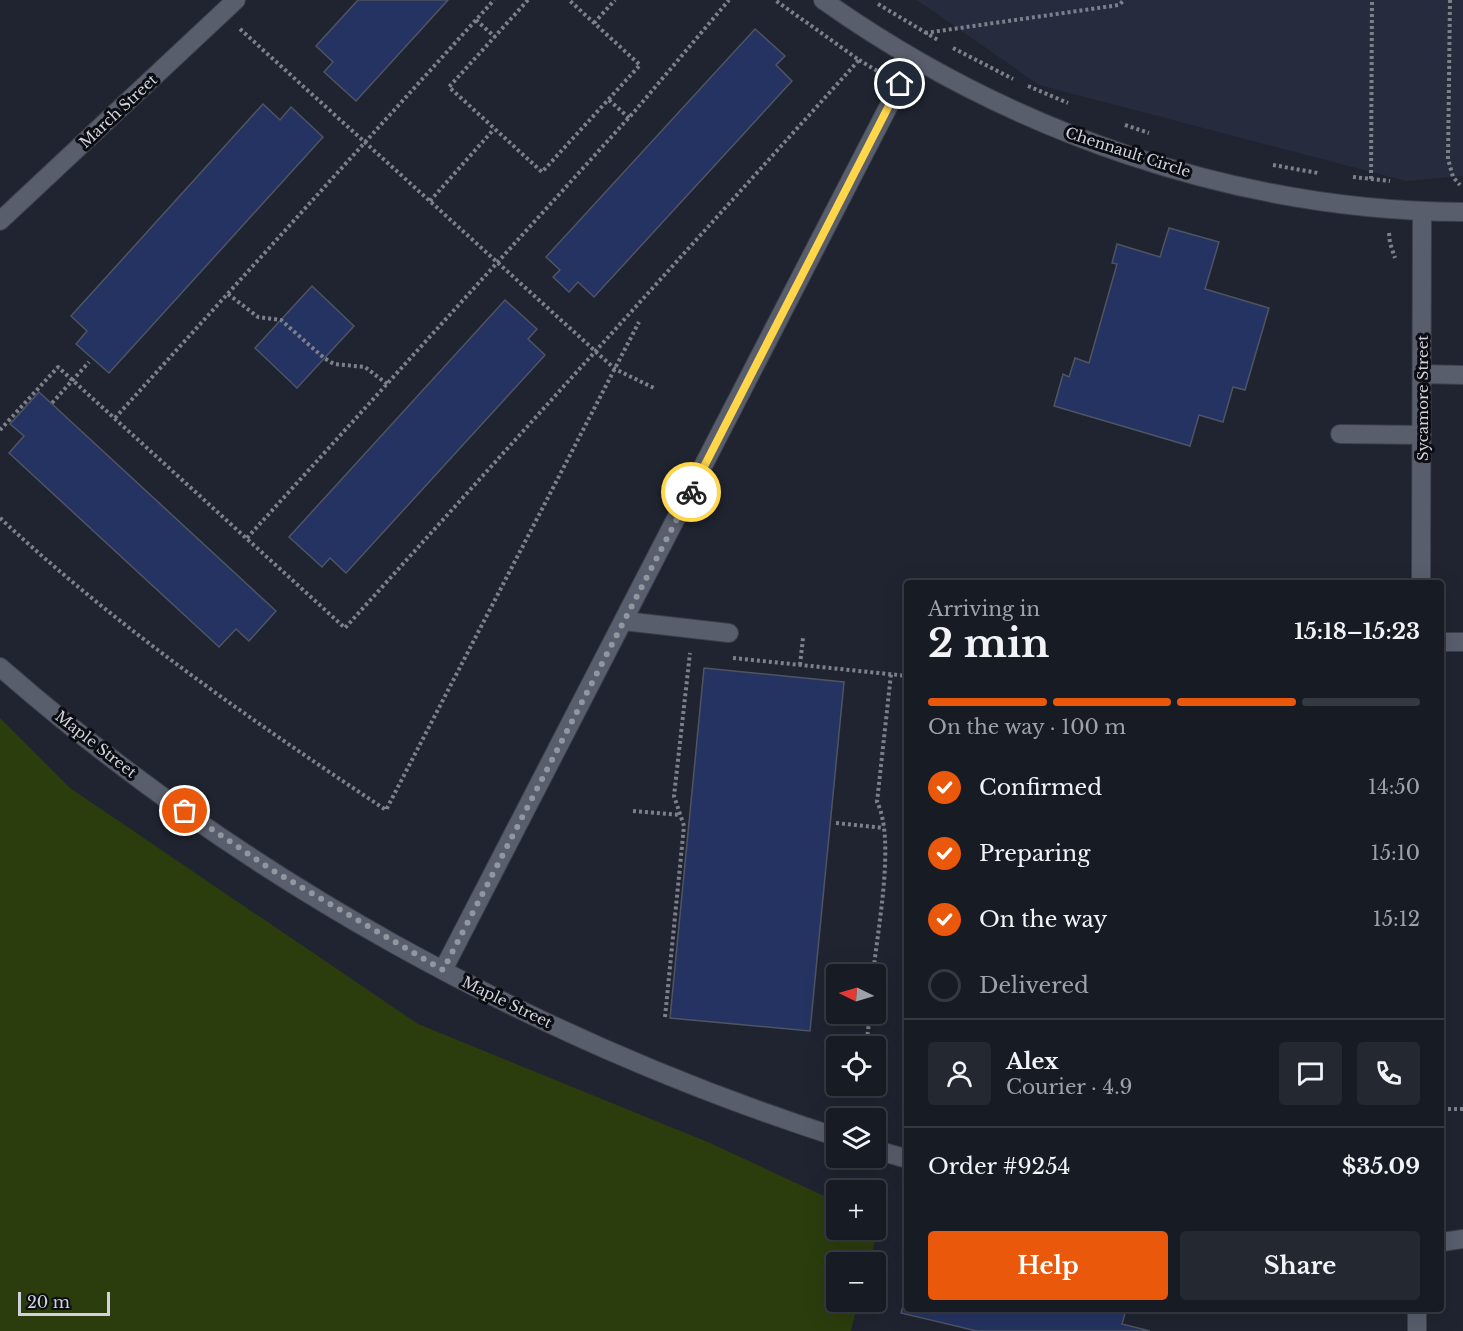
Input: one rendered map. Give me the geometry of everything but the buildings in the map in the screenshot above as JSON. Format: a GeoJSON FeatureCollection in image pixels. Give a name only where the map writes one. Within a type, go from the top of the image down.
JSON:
{"type":"FeatureCollection","features":[{"type":"Feature","properties":{"kind":"street","name":"March Street"},"geometry":{"type":"LineString","coordinates":[[0,221],[236,0]]}},
{"type":"Feature","properties":{"kind":"street","name":"Chennault Circle"},"geometry":{"type":"LineString","coordinates":[[823,0],[913,59],[1023,114],[1112,149],[1174,170],[1243,186],[1332,202],[1422,212],[1463,212]]}},
{"type":"Feature","properties":{"kind":"street"},"geometry":{"type":"LineString","coordinates":[[443,970],[913,59]]}},
{"type":"Feature","properties":{"kind":"street","name":"Sycamore Street"},"geometry":{"type":"LineString","coordinates":[[1421,580],[1422,212]]}},
{"type":"Feature","properties":{"kind":"street"},"geometry":{"type":"LineString","coordinates":[[1422,374],[1463,375]]}},
{"type":"Feature","properties":{"kind":"street"},"geometry":{"type":"LineString","coordinates":[[1340,434],[1422,435]]}},
{"type":"Feature","properties":{"kind":"street"},"geometry":{"type":"LineString","coordinates":[[624,621],[729,633]]}},
{"type":"Feature","properties":{"kind":"street"},"geometry":{"type":"LineString","coordinates":[[1444,642],[1463,642]]}},
{"type":"Feature","properties":{"kind":"street","name":"Maple Street"},"geometry":{"type":"LineString","coordinates":[[0,667],[100,748],[185,811],[272,870],[443,970],[527,1013],[648,1067],[826,1133]]}},
{"type":"Feature","properties":{"kind":"street"},"geometry":{"type":"LineString","coordinates":[[886,1153],[904,1159]]}},
{"type":"Feature","properties":{"kind":"street"},"geometry":{"type":"LineString","coordinates":[[1444,1242],[1463,1239]]}},
{"type":"Feature","properties":{"kind":"street"},"geometry":{"type":"LineString","coordinates":[[1417,1312],[1417,1331]]}},
{"type":"Feature","properties":{"kind":"path"},"geometry":{"type":"LineString","coordinates":[[115,418],[494,0]]}},
{"type":"Feature","properties":{"kind":"path"},"geometry":{"type":"LineString","coordinates":[[528,0],[449,87],[542,172],[640,65],[569,0]]}},
{"type":"Feature","properties":{"kind":"path"},"geometry":{"type":"LineString","coordinates":[[594,23],[615,0]]}},
{"type":"Feature","properties":{"kind":"path"},"geometry":{"type":"LineString","coordinates":[[247,538],[629,117],[729,0]]}},
{"type":"Feature","properties":{"kind":"path"},"geometry":{"type":"LineString","coordinates":[[0,430],[58,367],[345,627],[859,60],[775,0]]}},
{"type":"Feature","properties":{"kind":"path"},"geometry":{"type":"LineString","coordinates":[[872,0],[942,42]]}},
{"type":"Feature","properties":{"kind":"path"},"geometry":{"type":"LineString","coordinates":[[1113,0],[1119,5]]}},
{"type":"Feature","properties":{"kind":"path"},"geometry":{"type":"LineString","coordinates":[[925,32],[1119,5],[1124,0]]}},
{"type":"Feature","properties":{"kind":"path"},"geometry":{"type":"LineString","coordinates":[[1371,179],[1372,0]]}},
{"type":"Feature","properties":{"kind":"path"},"geometry":{"type":"LineString","coordinates":[[1449,0],[1448,159],[1453,177],[1462,185]]}},
{"type":"Feature","properties":{"kind":"path"},"geometry":{"type":"LineString","coordinates":[[222,13],[615,369],[656,389]]}},
{"type":"Feature","properties":{"kind":"path"},"geometry":{"type":"LineString","coordinates":[[476,20],[495,37]]}},
{"type":"Feature","properties":{"kind":"path"},"geometry":{"type":"LineString","coordinates":[[951,47],[1076,107]]}},
{"type":"Feature","properties":{"kind":"path"},"geometry":{"type":"LineString","coordinates":[[609,100],[629,117]]}},
{"type":"Feature","properties":{"kind":"path"},"geometry":{"type":"LineString","coordinates":[[1119,123],[1152,134]]}},
{"type":"Feature","properties":{"kind":"path"},"geometry":{"type":"LineString","coordinates":[[430,201],[494,129]]}},
{"type":"Feature","properties":{"kind":"path"},"geometry":{"type":"LineString","coordinates":[[1263,163],[1326,174]]}},
{"type":"Feature","properties":{"kind":"path"},"geometry":{"type":"LineString","coordinates":[[1348,177],[1391,182]]}},
{"type":"Feature","properties":{"kind":"path"},"geometry":{"type":"LineString","coordinates":[[1449,184],[1462,185]]}},
{"type":"Feature","properties":{"kind":"path"},"geometry":{"type":"LineString","coordinates":[[228,294],[258,317],[281,320],[334,364],[364,367],[387,384]]}},
{"type":"Feature","properties":{"kind":"path"},"geometry":{"type":"LineString","coordinates":[[0,518],[44,559],[119,622],[206,688],[386,810],[639,322]]}},
{"type":"Feature","properties":{"kind":"path"},"geometry":{"type":"LineString","coordinates":[[52,404],[89,362]]}},
{"type":"Feature","properties":{"kind":"path"},"geometry":{"type":"LineString","coordinates":[[800,665],[803,638]]}},
{"type":"Feature","properties":{"kind":"path"},"geometry":{"type":"LineString","coordinates":[[665,1017],[684,826],[674,796],[688,653],[699,654]]}},
{"type":"Feature","properties":{"kind":"path"},"geometry":{"type":"LineString","coordinates":[[722,657],[904,676]]}},
{"type":"Feature","properties":{"kind":"path"},"geometry":{"type":"LineString","coordinates":[[874,964],[886,847],[884,814],[877,802],[891,674]]}},
{"type":"Feature","properties":{"kind":"path"},"geometry":{"type":"LineString","coordinates":[[633,811],[680,815]]}},
{"type":"Feature","properties":{"kind":"path"},"geometry":{"type":"LineString","coordinates":[[836,823],[884,828]]}},
{"type":"Feature","properties":{"kind":"path"},"geometry":{"type":"LineString","coordinates":[[1444,1109],[1463,1109]]}},
{"type":"Feature","properties":{"kind":"shaded area"},"geometry":{"type":"Polygon","coordinates":[[[917,0],[1463,0],[1463,176],[1406,181],[1039,85],[917,0]]]}},
{"type":"Feature","properties":{"kind":"green space"},"geometry":{"type":"Polygon","coordinates":[[[0,718],[70,788],[418,1024],[710,1143],[826,1197],[826,1240],[875,1240],[872,1252],[826,1252],[826,1312],[856,1312],[851,1331],[0,1331],[0,718]]]}},
{"type":"Feature","properties":{"kind":"way so far"},"geometry":{"type":"LineString","coordinates":[[185,811],[272,870],[443,970],[691,492]]}},
{"type":"Feature","properties":{"kind":"route"},"geometry":{"type":"LineString","coordinates":[[691,492],[900,84]]}}]}
